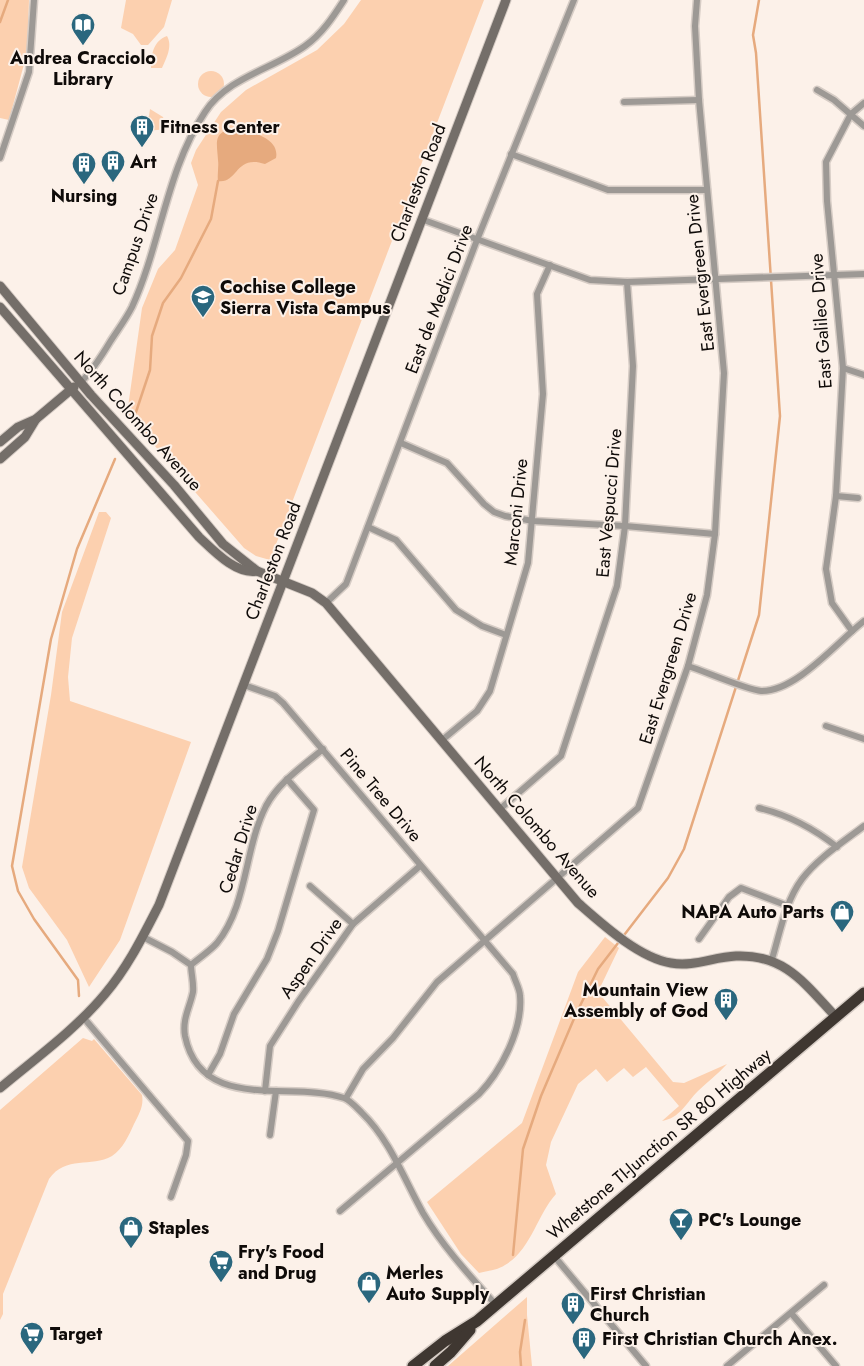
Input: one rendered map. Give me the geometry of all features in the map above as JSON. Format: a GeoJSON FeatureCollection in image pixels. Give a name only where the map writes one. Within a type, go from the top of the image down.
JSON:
{"type":"FeatureCollection","features":[{"type":"Feature","properties":{"kind":"highway","name":"Whetstone TI-Junction SR 80 Highway"},"geometry":{"type":"LineString","coordinates":[[435,1366],[496,1305],[864,993]]}},
{"type":"Feature","properties":{"kind":"highway","name":"Whetstone TI-Junction SR 80 Highway"},"geometry":{"type":"LineString","coordinates":[[413,1366],[445,1341],[478,1321]]}},
{"type":"Feature","properties":{"kind":"street"},"geometry":{"type":"LineString","coordinates":[[0,158],[29,72],[34,0]]}},
{"type":"Feature","properties":{"kind":"street","name":"Campus Drive"},"geometry":{"type":"LineString","coordinates":[[0,442],[18,427],[36,419],[92,370],[131,308],[187,145],[206,111],[226,92],[245,78],[307,46],[319,35],[344,0]]}},
{"type":"Feature","properties":{"kind":"street","name":"Charleston Road"},"geometry":{"type":"LineString","coordinates":[[0,1088],[83,1017],[111,986],[143,937],[159,905],[506,0]]}},
{"type":"Feature","properties":{"kind":"street","name":"East de Medici Drive"},"geometry":{"type":"LineString","coordinates":[[326,604],[346,584],[477,240],[574,0]]}},
{"type":"Feature","properties":{"kind":"street","name":"East Evergreen Drive"},"geometry":{"type":"LineString","coordinates":[[346,1098],[363,1069],[393,1038],[437,982],[638,808],[688,666],[707,595],[715,534],[724,373],[717,280],[699,100],[695,26],[697,0]]}},
{"type":"Feature","properties":{"kind":"street"},"geometry":{"type":"LineString","coordinates":[[817,90],[851,114],[864,126]]}},
{"type":"Feature","properties":{"kind":"street"},"geometry":{"type":"LineString","coordinates":[[624,102],[699,100]]}},
{"type":"Feature","properties":{"kind":"street","name":"East Galileo Drive"},"geometry":{"type":"LineString","coordinates":[[852,631],[832,603],[826,569],[836,496],[843,368],[827,201],[826,162],[851,114],[864,103]]}},
{"type":"Feature","properties":{"kind":"street"},"geometry":{"type":"LineString","coordinates":[[511,154],[608,190],[707,190]]}},
{"type":"Feature","properties":{"kind":"street"},"geometry":{"type":"LineString","coordinates":[[421,218],[590,280],[627,282],[864,274]]}},
{"type":"Feature","properties":{"kind":"street","name":"Marconi Drive"},"geometry":{"type":"LineString","coordinates":[[442,741],[477,711],[490,691],[528,563],[543,394],[537,294],[550,265]]}},
{"type":"Feature","properties":{"kind":"street","name":"East Vespucci Drive"},"geometry":{"type":"LineString","coordinates":[[500,809],[552,766],[561,756],[617,586],[625,526],[633,366],[627,282]]}},
{"type":"Feature","properties":{"kind":"street","name":"North Colombo Avenue"},"geometry":{"type":"LineString","coordinates":[[0,286],[80,382],[174,485],[223,544],[257,571],[312,593],[326,604],[578,903],[603,925],[651,956],[670,963],[690,965],[736,956],[772,959]]}},
{"type":"Feature","properties":{"kind":"street","name":"North Colombo Avenue"},"geometry":{"type":"LineString","coordinates":[[0,307],[199,536],[236,566],[249,573],[257,571]]}},
{"type":"Feature","properties":{"kind":"street"},"geometry":{"type":"LineString","coordinates":[[843,368],[864,376]]}},
{"type":"Feature","properties":{"kind":"street","name":"Campus Drive"},"geometry":{"type":"LineString","coordinates":[[0,459],[25,438],[36,419]]}},
{"type":"Feature","properties":{"kind":"street"},"geometry":{"type":"LineString","coordinates":[[401,443],[447,462],[494,512],[533,521],[625,526],[715,534]]}},
{"type":"Feature","properties":{"kind":"street"},"geometry":{"type":"LineString","coordinates":[[836,496],[858,498]]}},
{"type":"Feature","properties":{"kind":"street"},"geometry":{"type":"LineString","coordinates":[[368,527],[396,540],[456,610],[482,626],[506,635]]}},
{"type":"Feature","properties":{"kind":"street"},"geometry":{"type":"LineString","coordinates":[[688,666],[759,691],[776,689],[793,682],[864,621]]}},
{"type":"Feature","properties":{"kind":"street","name":"Pine Tree Drive"},"geometry":{"type":"LineString","coordinates":[[244,685],[275,696],[283,703],[513,974],[520,994],[520,1013],[505,1059],[494,1079],[479,1094],[398,1162]]}},
{"type":"Feature","properties":{"kind":"street"},"geometry":{"type":"LineString","coordinates":[[826,726],[864,739]]}},
{"type":"Feature","properties":{"kind":"street","name":"Cedar Drive"},"geometry":{"type":"LineString","coordinates":[[190,965],[216,944],[226,930],[238,902],[248,855],[266,807],[275,792],[323,749]]}},
{"type":"Feature","properties":{"kind":"street"},"geometry":{"type":"LineString","coordinates":[[208,1075],[220,1054],[234,1014],[267,959],[278,931],[314,810],[287,780]]}},
{"type":"Feature","properties":{"kind":"street"},"geometry":{"type":"LineString","coordinates":[[759,808],[780,813],[797,820],[816,831],[837,847]]}},
{"type":"Feature","properties":{"kind":"street"},"geometry":{"type":"LineString","coordinates":[[836,1017],[804,982],[772,959],[788,906],[802,880],[837,847],[864,826]]}},
{"type":"Feature","properties":{"kind":"street","name":"Aspen Drive"},"geometry":{"type":"LineString","coordinates":[[265,1091],[270,1046],[353,924],[420,866]]}},
{"type":"Feature","properties":{"kind":"street"},"geometry":{"type":"LineString","coordinates":[[310,886],[353,924]]}},
{"type":"Feature","properties":{"kind":"street"},"geometry":{"type":"LineString","coordinates":[[699,939],[729,897],[741,888],[788,906]]}},
{"type":"Feature","properties":{"kind":"street"},"geometry":{"type":"LineString","coordinates":[[143,937],[172,952],[190,965],[193,991],[184,1022],[185,1037],[194,1058],[208,1075],[229,1087],[346,1098],[364,1115],[398,1162],[427,1218],[452,1255],[496,1305]]}},
{"type":"Feature","properties":{"kind":"street"},"geometry":{"type":"LineString","coordinates":[[83,1017],[188,1141],[186,1155],[171,1198]]}},
{"type":"Feature","properties":{"kind":"street"},"geometry":{"type":"LineString","coordinates":[[270,1136],[276,1091]]}},
{"type":"Feature","properties":{"kind":"street"},"geometry":{"type":"LineString","coordinates":[[340,1211],[398,1162]]}},
{"type":"Feature","properties":{"kind":"street"},"geometry":{"type":"LineString","coordinates":[[554,1256],[646,1366]]}},
{"type":"Feature","properties":{"kind":"street"},"geometry":{"type":"LineString","coordinates":[[727,1366],[824,1285]]}},
{"type":"Feature","properties":{"kind":"street"},"geometry":{"type":"LineString","coordinates":[[791,1313],[836,1366]]}},
{"type":"Feature","properties":{"kind":"shaded area"},"geometry":{"type":"Polygon","coordinates":[[[0,0],[29,0],[27,53],[9,120],[0,118],[0,0]]]}},
{"type":"Feature","properties":{"kind":"shaded area"},"geometry":{"type":"Polygon","coordinates":[[[126,0],[172,0],[164,27],[148,45],[141,45],[133,34],[121,28],[126,0]]]}},
{"type":"Feature","properties":{"kind":"shaded area"},"geometry":{"type":"Polygon","coordinates":[[[361,0],[484,0],[270,560],[256,556],[244,548],[127,414],[142,308],[158,269],[175,250],[198,185],[191,163],[196,150],[221,112],[246,90],[317,50],[344,24],[361,0]]]}},
{"type":"Feature","properties":{"kind":"shaded area"},"geometry":{"type":"Polygon","coordinates":[[[167,36],[169,48],[162,68],[151,68],[152,53],[156,45],[162,38],[167,36]]]}},
{"type":"Feature","properties":{"kind":"shaded area"},"geometry":{"type":"Polygon","coordinates":[[[211,71],[220,75],[224,84],[220,93],[211,97],[202,93],[198,84],[202,75],[211,71]]]}},
{"type":"Feature","properties":{"kind":"shaded area"},"geometry":{"type":"Polygon","coordinates":[[[150,109],[163,117],[167,129],[147,131],[150,109]]]}},
{"type":"Feature","properties":{"kind":"shaded area"},"geometry":{"type":"Polygon","coordinates":[[[237,128],[257,134],[269,141],[274,145],[276,158],[265,164],[248,163],[225,181],[218,181],[218,138],[223,132],[237,128]]]}},
{"type":"Feature","properties":{"kind":"shaded area"},"geometry":{"type":"Polygon","coordinates":[[[99,512],[106,512],[111,518],[72,638],[68,677],[70,701],[191,742],[120,940],[89,987],[67,940],[29,888],[22,867],[51,695],[62,612],[99,512]]]}},
{"type":"Feature","properties":{"kind":"shaded area"},"geometry":{"type":"Polygon","coordinates":[[[605,937],[619,948],[598,992],[673,1082],[684,1083],[727,1064],[674,1117],[662,1121],[679,1106],[646,1067],[633,1077],[624,1068],[607,1082],[596,1069],[578,1084],[551,1142],[546,1165],[556,1194],[549,1202],[528,1241],[514,1259],[499,1268],[479,1273],[461,1254],[427,1202],[522,1123],[578,972],[605,937]]]}},
{"type":"Feature","properties":{"kind":"shaded area"},"geometry":{"type":"Polygon","coordinates":[[[83,1038],[92,1041],[94,1039],[142,1095],[142,1106],[128,1137],[116,1153],[104,1159],[63,1167],[49,1179],[3,1294],[3,1314],[0,1320],[0,1110],[83,1038]]]}},
{"type":"Feature","properties":{"kind":"shaded area"},"geometry":{"type":"Polygon","coordinates":[[[527,1297],[532,1366],[448,1366],[527,1297]]]}},
{"type":"Feature","properties":{"kind":"waterway"},"geometry":{"type":"LineString","coordinates":[[0,22],[8,0]]}},
{"type":"Feature","properties":{"kind":"waterway"},"geometry":{"type":"LineString","coordinates":[[513,1255],[523,1149],[541,1096],[576,1014],[598,969],[668,878],[684,849],[759,615],[780,416],[756,53],[753,35],[759,0]]}},
{"type":"Feature","properties":{"kind":"waterway"},"geometry":{"type":"LineString","coordinates":[[136,412],[150,370],[152,336],[163,303],[181,278],[211,219],[218,181]]}},
{"type":"Feature","properties":{"kind":"waterway"},"geometry":{"type":"LineString","coordinates":[[79,996],[78,980],[34,919],[18,891],[12,866],[51,639],[77,549],[115,459]]}},
{"type":"Feature","properties":{"kind":"waterway"},"geometry":{"type":"LineString","coordinates":[[521,1366],[520,1352],[525,1320]]}},
{"type":"Feature","properties":{"kind":"place","name":"Andrea Cracciolo Library"},"geometry":{"type":"Point","coordinates":[83,46]}},
{"type":"Feature","properties":{"kind":"place","name":"Fitness Center"},"geometry":{"type":"Point","coordinates":[142,148]}},
{"type":"Feature","properties":{"kind":"place","name":"Art"},"geometry":{"type":"Point","coordinates":[113,183]}},
{"type":"Feature","properties":{"kind":"place","name":"Nursing"},"geometry":{"type":"Point","coordinates":[84,185]}},
{"type":"Feature","properties":{"kind":"place","name":"Cochise College Sierra Vista Campus"},"geometry":{"type":"Point","coordinates":[203,318]}},
{"type":"Feature","properties":{"kind":"place","name":"NAPA Auto Parts"},"geometry":{"type":"Point","coordinates":[842,933]}},
{"type":"Feature","properties":{"kind":"place","name":"Mountain View Assembly of God"},"geometry":{"type":"Point","coordinates":[726,1021]}},
{"type":"Feature","properties":{"kind":"place","name":"PC's Lounge"},"geometry":{"type":"Point","coordinates":[681,1241]}},
{"type":"Feature","properties":{"kind":"place","name":"Staples"},"geometry":{"type":"Point","coordinates":[131,1249]}},
{"type":"Feature","properties":{"kind":"place","name":"Fry's Food and Drug"},"geometry":{"type":"Point","coordinates":[221,1283]}},
{"type":"Feature","properties":{"kind":"place","name":"Merles Auto Supply"},"geometry":{"type":"Point","coordinates":[369,1304]}},
{"type":"Feature","properties":{"kind":"place","name":"First Christian Church"},"geometry":{"type":"Point","coordinates":[573,1325]}},
{"type":"Feature","properties":{"kind":"place","name":"Target"},"geometry":{"type":"Point","coordinates":[32,1355]}},
{"type":"Feature","properties":{"kind":"place","name":"First Christian Church Anex."},"geometry":{"type":"Point","coordinates":[584,1360]}}]}
